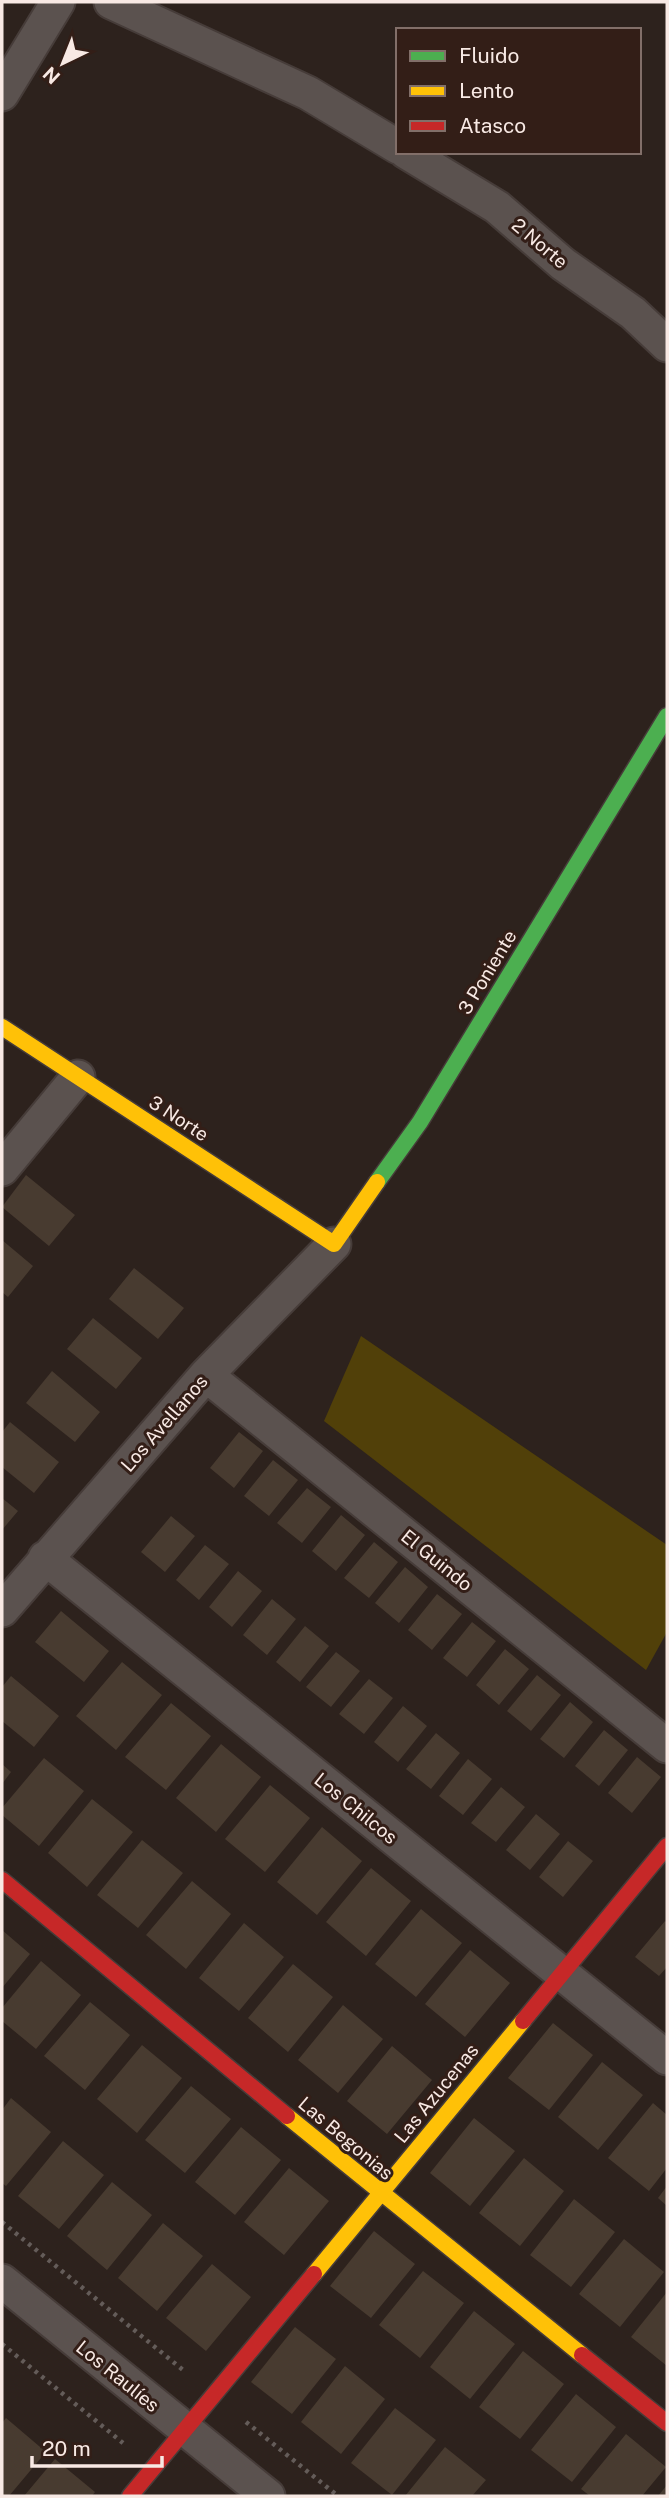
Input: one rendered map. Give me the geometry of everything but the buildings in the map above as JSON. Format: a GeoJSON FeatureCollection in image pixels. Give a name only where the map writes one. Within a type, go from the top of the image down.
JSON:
{"type":"FeatureCollection","features":[{"type":"Feature","properties":{"kind":"street"},"geometry":{"type":"LineString","coordinates":[[2,94],[58,2]]}},
{"type":"Feature","properties":{"kind":"street"},"geometry":{"type":"LineString","coordinates":[[111,2],[308,93],[396,146]]}},
{"type":"Feature","properties":{"kind":"street","name":"2 Norte"},"geometry":{"type":"LineString","coordinates":[[409,154],[497,207],[562,264],[633,313],[667,345]]}},
{"type":"Feature","properties":{"kind":"street","name":"3 Poniente"},"geometry":{"type":"LineString","coordinates":[[334,1244],[421,1122],[667,716]]}},
{"type":"Feature","properties":{"kind":"street","name":"3 Norte"},"geometry":{"type":"LineString","coordinates":[[2,1027],[334,1244]]}},
{"type":"Feature","properties":{"kind":"street"},"geometry":{"type":"LineString","coordinates":[[2,1169],[78,1077]]}},
{"type":"Feature","properties":{"kind":"street","name":"Los Avellanos"},"geometry":{"type":"LineString","coordinates":[[2,1610],[206,1375],[334,1244]]}},
{"type":"Feature","properties":{"kind":"street","name":"El Guindo"},"geometry":{"type":"LineString","coordinates":[[206,1375],[667,1746]]}},
{"type":"Feature","properties":{"kind":"street","name":"Los Chilcos"},"geometry":{"type":"LineString","coordinates":[[45,1558],[667,2058]]}},
{"type":"Feature","properties":{"kind":"street","name":"Las Azucenas"},"geometry":{"type":"LineString","coordinates":[[130,2496],[667,1846]]}},
{"type":"Feature","properties":{"kind":"street","name":"Las Begonias"},"geometry":{"type":"LineString","coordinates":[[2,1880],[380,2194],[667,2423]]}},
{"type":"Feature","properties":{"kind":"street","name":"Los Raulíes"},"geometry":{"type":"LineString","coordinates":[[2,2281],[268,2496]]}},
{"type":"Feature","properties":{"kind":"path"},"geometry":{"type":"LineString","coordinates":[[2,2222],[338,2496]]}},
{"type":"Feature","properties":{"kind":"path"},"geometry":{"type":"LineString","coordinates":[[2,2344],[154,2468]]}},
{"type":"Feature","properties":{"kind":"shaded area"},"geometry":{"type":"Polygon","coordinates":[[[361,1336],[667,1545],[667,1632],[646,1670],[324,1421],[361,1336]]]}},
{"type":"Feature","properties":{"kind":"traffic: fast"},"geometry":{"type":"LineString","coordinates":[[377,1182],[420,1122],[667,716]]}},
{"type":"Feature","properties":{"kind":"traffic: slow"},"geometry":{"type":"LineString","coordinates":[[2,1027],[334,1244],[377,1182]]}},
{"type":"Feature","properties":{"kind":"traffic: slow"},"geometry":{"type":"LineString","coordinates":[[314,2274],[523,2021]]}},
{"type":"Feature","properties":{"kind":"traffic: slow"},"geometry":{"type":"LineString","coordinates":[[287,2116],[582,2355]]}},
{"type":"Feature","properties":{"kind":"traffic: jam"},"geometry":{"type":"LineString","coordinates":[[523,2021],[667,1846]]}},
{"type":"Feature","properties":{"kind":"traffic: jam"},"geometry":{"type":"LineString","coordinates":[[2,1880],[287,2116]]}},
{"type":"Feature","properties":{"kind":"traffic: jam"},"geometry":{"type":"LineString","coordinates":[[130,2496],[314,2274]]}},
{"type":"Feature","properties":{"kind":"traffic: jam"},"geometry":{"type":"LineString","coordinates":[[582,2355],[667,2423]]}}]}
